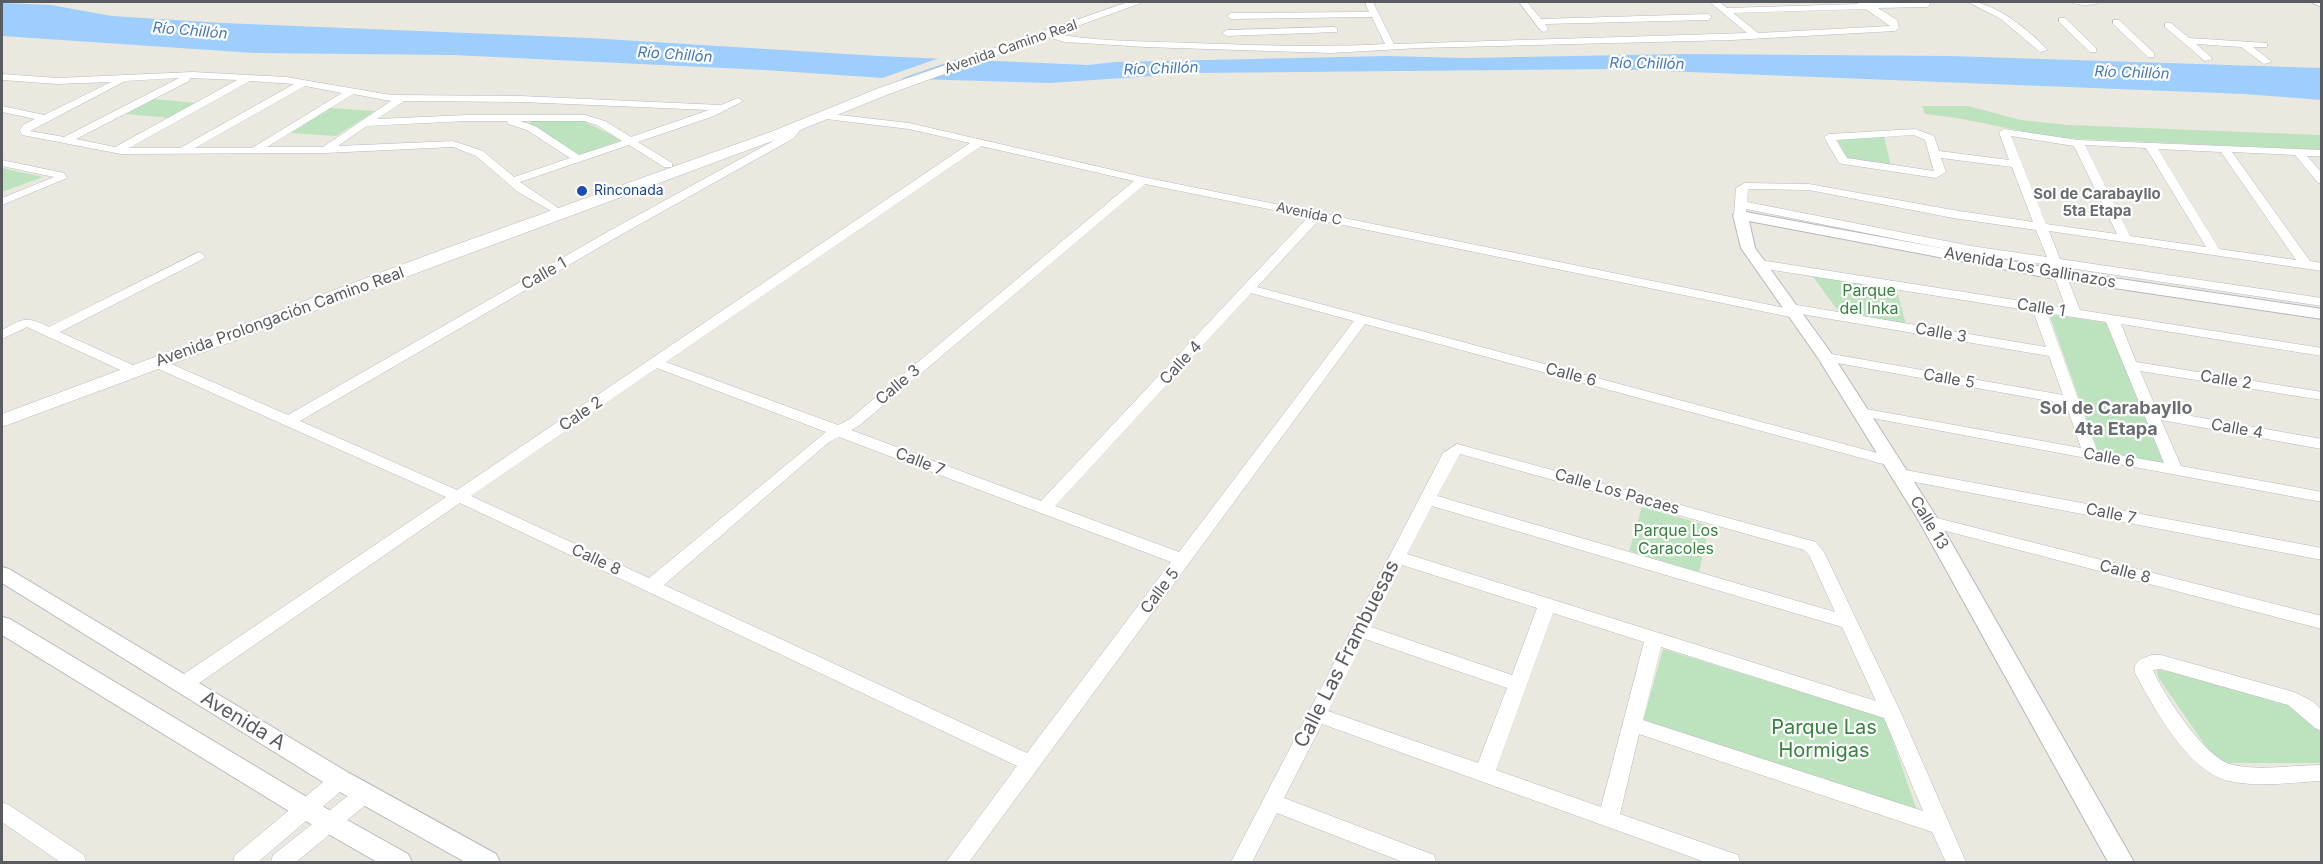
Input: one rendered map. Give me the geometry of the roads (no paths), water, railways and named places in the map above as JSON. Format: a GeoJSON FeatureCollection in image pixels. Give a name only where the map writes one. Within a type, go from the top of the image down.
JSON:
{"type":"FeatureCollection","features":[{"type":"Feature","properties":{"kind":"main road","name":"Avenida Camino Real"},"geometry":{"type":"LineString","coordinates":[[1037,35],[1124,2]]}},
{"type":"Feature","properties":{"kind":"main road","name":"Avenida Camino Real"},"geometry":{"type":"LineString","coordinates":[[877,89],[1138,2]]}},
{"type":"Feature","properties":{"kind":"main road","name":"Avenida Prolongación Camino Real"},"geometry":{"type":"LineString","coordinates":[[2,421],[556,211],[701,162],[798,126],[877,89]]}},
{"type":"Feature","properties":{"kind":"main road","name":"Avenida Prolongación Camino Real"},"geometry":{"type":"LineString","coordinates":[[556,211],[559,204],[877,89]]}},
{"type":"Feature","properties":{"kind":"street"},"geometry":{"type":"LineString","coordinates":[[1369,2],[1391,46]]}},
{"type":"Feature","properties":{"kind":"street"},"geometry":{"type":"LineString","coordinates":[[1523,2],[1553,41]]}},
{"type":"Feature","properties":{"kind":"street"},"geometry":{"type":"LineString","coordinates":[[1714,2],[1756,36]]}},
{"type":"Feature","properties":{"kind":"street"},"geometry":{"type":"LineString","coordinates":[[1037,35],[1177,46],[1330,50],[1391,46],[1542,44],[1553,41],[1756,36],[1887,30],[1895,27],[1894,22],[1861,2]]}},
{"type":"Feature","properties":{"kind":"street"},"geometry":{"type":"LineString","coordinates":[[1972,2],[2004,17],[2043,50]]}},
{"type":"Feature","properties":{"kind":"street"},"geometry":{"type":"LineString","coordinates":[[2075,2],[2096,2]]}},
{"type":"Feature","properties":{"kind":"street"},"geometry":{"type":"LineString","coordinates":[[2314,2],[2322,5]]}},
{"type":"Feature","properties":{"kind":"street"},"geometry":{"type":"LineString","coordinates":[[1726,12],[1927,4]]}},
{"type":"Feature","properties":{"kind":"street"},"geometry":{"type":"LineString","coordinates":[[1231,16],[1375,14]]}},
{"type":"Feature","properties":{"kind":"street"},"geometry":{"type":"LineString","coordinates":[[1329,16],[1338,42]]}},
{"type":"Feature","properties":{"kind":"street"},"geometry":{"type":"LineString","coordinates":[[1539,22],[1708,17]]}},
{"type":"Feature","properties":{"kind":"street"},"geometry":{"type":"LineString","coordinates":[[2061,20],[2093,50]]}},
{"type":"Feature","properties":{"kind":"street"},"geometry":{"type":"LineString","coordinates":[[2116,22],[2151,55]]}},
{"type":"Feature","properties":{"kind":"street"},"geometry":{"type":"LineString","coordinates":[[2168,25],[2208,59]]}},
{"type":"Feature","properties":{"kind":"street"},"geometry":{"type":"LineString","coordinates":[[1227,33],[1334,30]]}},
{"type":"Feature","properties":{"kind":"street"},"geometry":{"type":"LineString","coordinates":[[2186,41],[2264,45]]}},
{"type":"Feature","properties":{"kind":"street"},"geometry":{"type":"LineString","coordinates":[[2242,44],[2267,62]]}},
{"type":"Feature","properties":{"kind":"street"},"geometry":{"type":"LineString","coordinates":[[66,140],[193,75]]}},
{"type":"Feature","properties":{"kind":"street"},"geometry":{"type":"LineString","coordinates":[[2,76],[57,81],[193,75],[303,83],[350,92],[402,98],[521,99],[723,108]]}},
{"type":"Feature","properties":{"kind":"street"},"geometry":{"type":"LineString","coordinates":[[117,150],[248,78]]}},
{"type":"Feature","properties":{"kind":"street"},"geometry":{"type":"LineString","coordinates":[[125,79],[27,127],[26,132],[117,150],[182,152],[325,150],[453,144],[480,152],[513,182],[556,211]]}},
{"type":"Feature","properties":{"kind":"street"},"geometry":{"type":"LineString","coordinates":[[182,152],[303,83]]}},
{"type":"Feature","properties":{"kind":"street"},"geometry":{"type":"LineString","coordinates":[[254,151],[350,92]]}},
{"type":"Feature","properties":{"kind":"street"},"geometry":{"type":"LineString","coordinates":[[325,150],[402,98]]}},
{"type":"Feature","properties":{"kind":"street"},"geometry":{"type":"LineString","coordinates":[[513,182],[738,101]]}},
{"type":"Feature","properties":{"kind":"street"},"geometry":{"type":"LineString","coordinates":[[2,110],[45,118]]}},
{"type":"Feature","properties":{"kind":"street","name":"Avenida C"},"geometry":{"type":"LineString","coordinates":[[822,116],[909,126],[1143,180],[1793,311]]}},
{"type":"Feature","properties":{"kind":"street"},"geometry":{"type":"LineString","coordinates":[[365,123],[491,118],[585,118],[601,123],[668,165]]}},
{"type":"Feature","properties":{"kind":"street"},"geometry":{"type":"LineString","coordinates":[[491,118],[531,128],[577,158]]}},
{"type":"Feature","properties":{"kind":"street","name":"Calle 1"},"geometry":{"type":"LineString","coordinates":[[289,421],[613,234],[790,136],[798,126]]}},
{"type":"Feature","properties":{"kind":"street"},"geometry":{"type":"LineString","coordinates":[[1915,132],[1930,138],[1935,154],[1940,174],[1925,175],[1844,161],[1829,137],[1915,132]]}},
{"type":"Feature","properties":{"kind":"street"},"geometry":{"type":"LineString","coordinates":[[2076,314],[2004,132],[2078,143],[2322,153]]}},
{"type":"Feature","properties":{"kind":"street","name":"Cale 2"},"geometry":{"type":"LineString","coordinates":[[182,685],[979,142]]}},
{"type":"Feature","properties":{"kind":"street"},"geometry":{"type":"LineString","coordinates":[[2078,143],[2126,239]]}},
{"type":"Feature","properties":{"kind":"street"},"geometry":{"type":"LineString","coordinates":[[2150,145],[2216,252]]}},
{"type":"Feature","properties":{"kind":"street"},"geometry":{"type":"LineString","coordinates":[[2224,148],[2306,265]]}},
{"type":"Feature","properties":{"kind":"street"},"geometry":{"type":"LineString","coordinates":[[2298,152],[2322,181]]}},
{"type":"Feature","properties":{"kind":"street"},"geometry":{"type":"LineString","coordinates":[[1935,154],[2016,164]]}},
{"type":"Feature","properties":{"kind":"street"},"geometry":{"type":"LineString","coordinates":[[701,162],[723,174]]}},
{"type":"Feature","properties":{"kind":"street"},"geometry":{"type":"LineString","coordinates":[[2,164],[60,175],[61,178],[3,201]]}},
{"type":"Feature","properties":{"kind":"street","name":"Calle 3"},"geometry":{"type":"LineString","coordinates":[[651,586],[824,439],[855,422],[1143,180]]}},
{"type":"Feature","properties":{"kind":"street","name":"Calle 13"},"geometry":{"type":"LineString","coordinates":[[2041,226],[1953,214],[1809,187],[1752,185],[1742,188],[1740,210],[1748,248],[1827,357],[1929,521],[2121,862]]}},
{"type":"Feature","properties":{"kind":"street","name":"Avenida Los Gallinazos"},"geometry":{"type":"LineString","coordinates":[[1740,210],[2058,269],[2322,314]]}},
{"type":"Feature","properties":{"kind":"street","name":"Calle 4"},"geometry":{"type":"LineString","coordinates":[[1044,508],[1316,216]]}},
{"type":"Feature","properties":{"kind":"street"},"geometry":{"type":"LineString","coordinates":[[2041,226],[2322,267]]}},
{"type":"Feature","properties":{"kind":"street"},"geometry":{"type":"LineString","coordinates":[[50,332],[199,256]]}},
{"type":"Feature","properties":{"kind":"street","name":"Calle 1"},"geometry":{"type":"LineString","coordinates":[[1760,264],[2322,352]]}},
{"type":"Feature","properties":{"kind":"street"},"geometry":{"type":"LineString","coordinates":[[2058,269],[2322,302]]}},
{"type":"Feature","properties":{"kind":"street","name":"Calle 6"},"geometry":{"type":"LineString","coordinates":[[1250,289],[1896,467]]}},
{"type":"Feature","properties":{"kind":"street"},"geometry":{"type":"LineString","coordinates":[[2040,308],[2091,455]]}},
{"type":"Feature","properties":{"kind":"street","name":"Calle 3"},"geometry":{"type":"LineString","coordinates":[[1793,311],[2055,352]]}},
{"type":"Feature","properties":{"kind":"street","name":"Calle 5"},"geometry":{"type":"LineString","coordinates":[[957,862],[1362,319]]}},
{"type":"Feature","properties":{"kind":"street"},"geometry":{"type":"LineString","coordinates":[[2112,320],[2175,470]]}},
{"type":"Feature","properties":{"kind":"street"},"geometry":{"type":"LineString","coordinates":[[2,335],[27,322],[134,371]]}},
{"type":"Feature","properties":{"kind":"street","name":"Calle 5"},"geometry":{"type":"LineString","coordinates":[[1827,357],[2072,401]]}},
{"type":"Feature","properties":{"kind":"street","name":"Calle 8"},"geometry":{"type":"LineString","coordinates":[[157,363],[460,497],[1032,764]]}},
{"type":"Feature","properties":{"kind":"street","name":"Calle 7"},"geometry":{"type":"LineString","coordinates":[[657,363],[1183,560]]}},
{"type":"Feature","properties":{"kind":"street","name":"Calle 2"},"geometry":{"type":"LineString","coordinates":[[2131,365],[2322,396]]}},
{"type":"Feature","properties":{"kind":"street","name":"Calle 6"},"geometry":{"type":"LineString","coordinates":[[1861,412],[2322,497]]}},
{"type":"Feature","properties":{"kind":"street","name":"Calle 4"},"geometry":{"type":"LineString","coordinates":[[2152,414],[2322,444]]}},
{"type":"Feature","properties":{"kind":"street","name":"Calle Las Frambuesas"},"geometry":{"type":"LineString","coordinates":[[1241,862],[1451,453],[1457,449]]}},
{"type":"Feature","properties":{"kind":"street","name":"Calle Los Pacaes"},"geometry":{"type":"LineString","coordinates":[[1457,449],[1479,453],[1810,546],[1816,552],[1848,622]]}},
{"type":"Feature","properties":{"kind":"street","name":"Calle 7"},"geometry":{"type":"LineString","coordinates":[[1896,467],[2322,554]]}},
{"type":"Feature","properties":{"kind":"street"},"geometry":{"type":"LineString","coordinates":[[1427,499],[1848,622],[1891,713],[1956,862]]}},
{"type":"Feature","properties":{"kind":"street","name":"Calle 8"},"geometry":{"type":"LineString","coordinates":[[1929,521],[2322,623]]}},
{"type":"Feature","properties":{"kind":"street"},"geometry":{"type":"LineString","coordinates":[[1397,557],[1891,713]]}},
{"type":"Feature","properties":{"kind":"street","name":"Avenida A"},"geometry":{"type":"LineString","coordinates":[[2,574],[340,780],[487,862]]}},
{"type":"Feature","properties":{"kind":"street"},"geometry":{"type":"LineString","coordinates":[[1484,774],[1547,604]]}},
{"type":"Feature","properties":{"kind":"street"},"geometry":{"type":"LineString","coordinates":[[2,625],[306,809],[399,862]]}},
{"type":"Feature","properties":{"kind":"street"},"geometry":{"type":"LineString","coordinates":[[1360,630],[1517,684]]}},
{"type":"Feature","properties":{"kind":"street"},"geometry":{"type":"LineString","coordinates":[[1608,819],[1654,638]]}},
{"type":"Feature","properties":{"kind":"street"},"geometry":{"type":"LineString","coordinates":[[2322,723],[2306,706],[2294,699],[2161,662],[2152,662],[2143,667],[2144,673],[2199,754],[2217,768],[2239,774],[2322,772]]}},
{"type":"Feature","properties":{"kind":"street"},"geometry":{"type":"LineString","coordinates":[[1316,714],[1730,862]]}},
{"type":"Feature","properties":{"kind":"street"},"geometry":{"type":"LineString","coordinates":[[1632,724],[1939,825]]}},
{"type":"Feature","properties":{"kind":"street"},"geometry":{"type":"LineString","coordinates":[[243,862],[340,780]]}},
{"type":"Feature","properties":{"kind":"street"},"geometry":{"type":"LineString","coordinates":[[281,862],[366,793]]}},
{"type":"Feature","properties":{"kind":"street"},"geometry":{"type":"LineString","coordinates":[[1272,802],[1426,862]]}},
{"type":"Feature","properties":{"kind":"street"},"geometry":{"type":"LineString","coordinates":[[2,811],[76,862]]}},
{"type":"Feature","properties":{"kind":"water","name":"Río Chillón"},"geometry":{"type":"Polygon","coordinates":[[[2,3],[51,5],[112,16],[223,23],[590,38],[879,56],[1088,65],[1115,62],[1387,56],[1465,58],[1682,54],[1951,56],[2321,68],[2322,100],[2244,94],[1613,69],[1196,73],[1050,83],[883,78],[453,55],[254,53],[2,36],[2,3]]]}},
{"type":"Feature","properties":{"kind":"place","name":"Rinconada"},"geometry":{"type":"Point","coordinates":[582,191]}},
{"type":"Feature","properties":{"kind":"district","name":"Sol de Carabayllo 5ta Etapa"},"geometry":{"type":"Point","coordinates":[2097,202]}},
{"type":"Feature","properties":{"kind":"district","name":"Sol de Carabayllo 4ta Etapa"},"geometry":{"type":"Point","coordinates":[2116,419]}},
{"type":"Feature","properties":{"kind":"park label","name":"Parque del Inka"},"geometry":{"type":"Point","coordinates":[1869,300]}},
{"type":"Feature","properties":{"kind":"park label","name":"Parque Los Caracoles"},"geometry":{"type":"Point","coordinates":[1676,540]}},
{"type":"Feature","properties":{"kind":"park label","name":"Parque Las Hormigas"},"geometry":{"type":"Point","coordinates":[1824,740]}}]}
